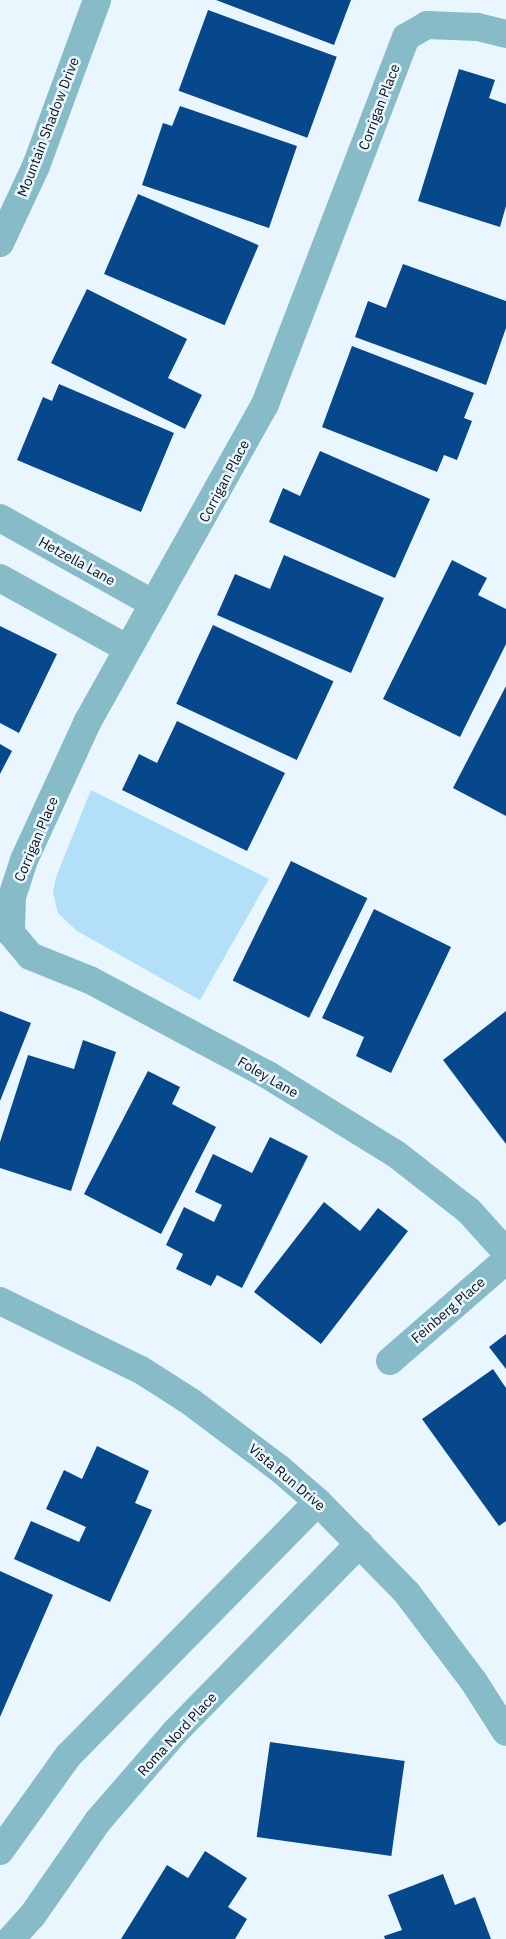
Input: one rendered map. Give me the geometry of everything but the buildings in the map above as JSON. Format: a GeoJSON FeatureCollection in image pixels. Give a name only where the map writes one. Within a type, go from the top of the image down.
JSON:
{"type":"FeatureCollection","features":[{"type":"Feature","properties":{"kind":"street","name":"Mountain Shadow Drive"},"geometry":{"type":"LineString","coordinates":[[0,243],[39,158],[95,3]]}},
{"type":"Feature","properties":{"kind":"street","name":"Corrigan Place"},"geometry":{"type":"LineString","coordinates":[[11,933],[12,898],[24,860],[87,723],[264,406],[406,38],[427,25],[478,27],[506,34]]}},
{"type":"Feature","properties":{"kind":"street","name":"Hetzella Lane"},"geometry":{"type":"LineString","coordinates":[[0,518],[154,604]]}},
{"type":"Feature","properties":{"kind":"street"},"geometry":{"type":"LineString","coordinates":[[0,578],[128,649]]}},
{"type":"Feature","properties":{"kind":"street","name":"Foley Lane"},"geometry":{"type":"LineString","coordinates":[[11,933],[30,956],[90,980],[260,1071],[396,1154],[469,1211],[506,1252]]}},
{"type":"Feature","properties":{"kind":"street","name":"Feinberg Place"},"geometry":{"type":"LineString","coordinates":[[390,1360],[506,1260]]}},
{"type":"Feature","properties":{"kind":"street","name":"Vista Run Drive"},"geometry":{"type":"LineString","coordinates":[[0,1302],[150,1376],[239,1436],[318,1502],[360,1543],[413,1600],[474,1682],[506,1732]]}},
{"type":"Feature","properties":{"kind":"street"},"geometry":{"type":"LineString","coordinates":[[0,1851],[68,1756],[318,1502]]}},
{"type":"Feature","properties":{"kind":"street","name":"Roma Nord Place"},"geometry":{"type":"LineString","coordinates":[[11,1939],[32,1916],[98,1821],[175,1732],[360,1543]]}},
{"type":"Feature","properties":{"kind":"shaded area"},"geometry":{"type":"Polygon","coordinates":[[[91,790],[269,879],[200,1000],[77,931],[58,913],[53,893],[56,877],[91,790]]]}}]}
